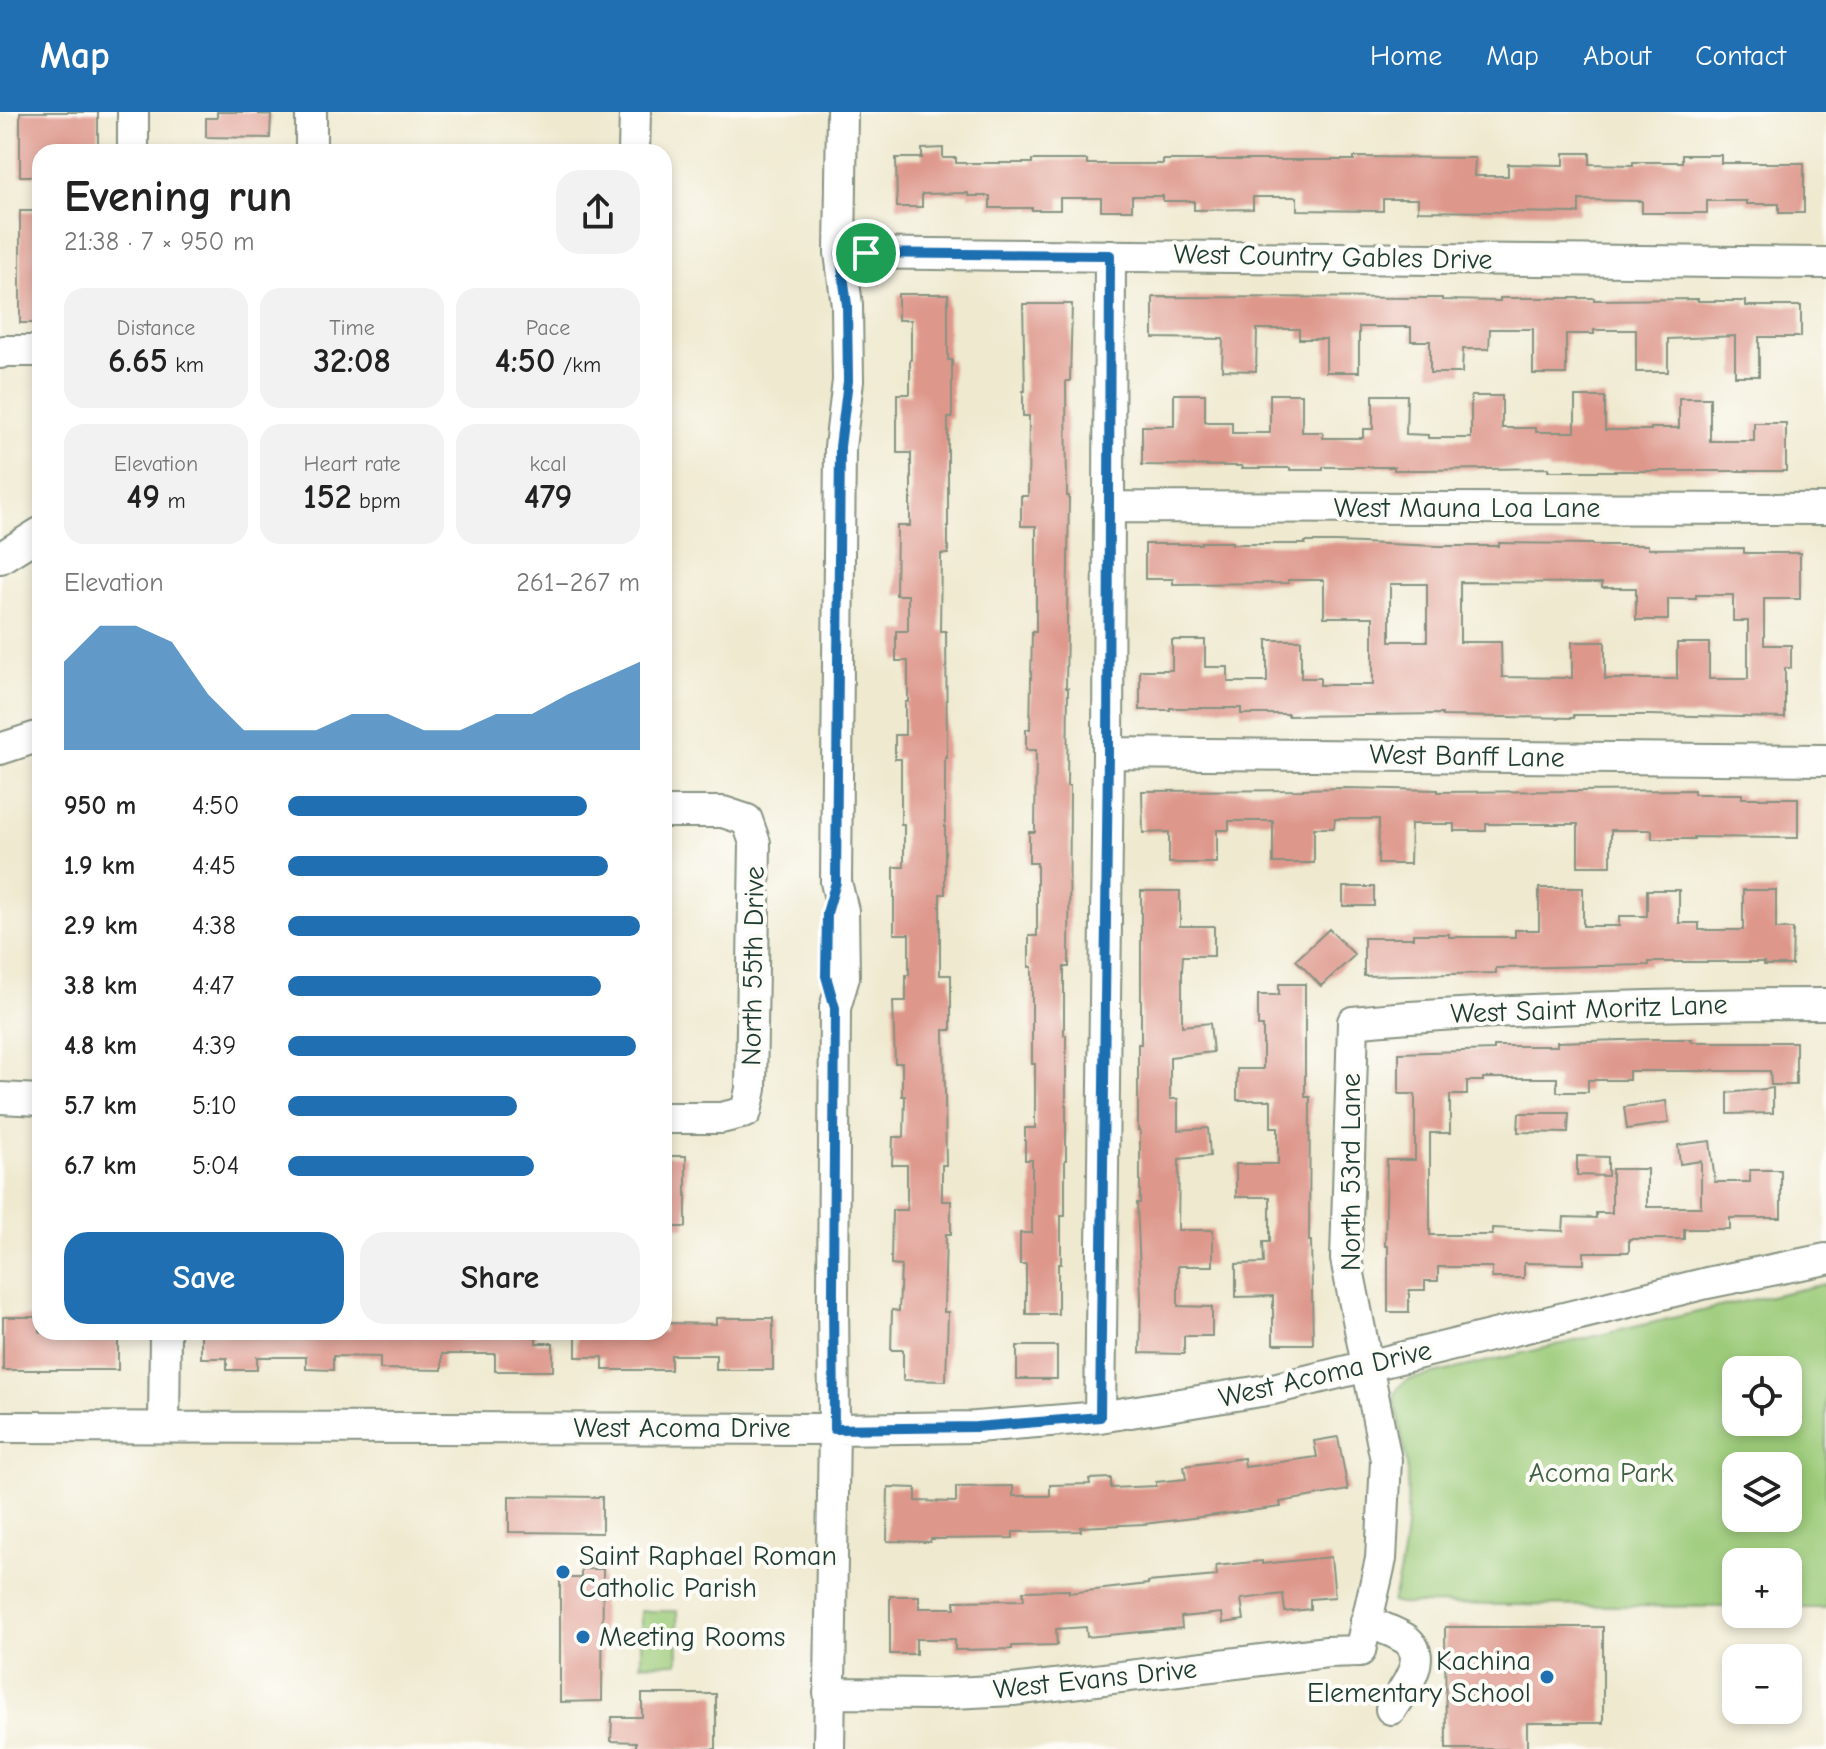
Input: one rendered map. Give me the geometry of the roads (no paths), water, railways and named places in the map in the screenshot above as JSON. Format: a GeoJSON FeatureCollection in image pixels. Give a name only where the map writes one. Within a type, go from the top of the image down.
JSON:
{"type":"FeatureCollection","features":[{"type":"Feature","properties":{"kind":"street"},"geometry":{"type":"LineString","coordinates":[[133,112],[133,144]]}},
{"type":"Feature","properties":{"kind":"street"},"geometry":{"type":"LineString","coordinates":[[311,112],[311,144]]}},
{"type":"Feature","properties":{"kind":"street"},"geometry":{"type":"LineString","coordinates":[[634,144],[635,112]]}},
{"type":"Feature","properties":{"kind":"street"},"geometry":{"type":"LineString","coordinates":[[829,1749],[834,1429],[835,1008],[844,977],[843,911],[836,882],[840,447],[829,384],[829,307],[840,253],[842,112]]}},
{"type":"Feature","properties":{"kind":"street","name":"West Country Gables Drive"},"geometry":{"type":"LineString","coordinates":[[840,253],[1826,263]]}},
{"type":"Feature","properties":{"kind":"street"},"geometry":{"type":"LineString","coordinates":[[1100,1417],[1110,255]]}},
{"type":"Feature","properties":{"kind":"street"},"geometry":{"type":"LineString","coordinates":[[0,353],[32,351]]}},
{"type":"Feature","properties":{"kind":"street","name":"West Mauna Loa Lane"},"geometry":{"type":"LineString","coordinates":[[1108,507],[1826,509]]}},
{"type":"Feature","properties":{"kind":"street"},"geometry":{"type":"LineString","coordinates":[[0,558],[32,538]]}},
{"type":"Feature","properties":{"kind":"street"},"geometry":{"type":"LineString","coordinates":[[0,749],[32,739]]}},
{"type":"Feature","properties":{"kind":"street","name":"West Banff Lane"},"geometry":{"type":"LineString","coordinates":[[1108,753],[1826,760]]}},
{"type":"Feature","properties":{"kind":"street","name":"North 55th Drive"},"geometry":{"type":"LineString","coordinates":[[672,812],[723,812],[747,820],[755,843],[751,1089],[746,1112],[721,1118],[672,1118]]}},
{"type":"Feature","properties":{"kind":"street","name":"West Saint Moritz Lane"},"geometry":{"type":"LineString","coordinates":[[1353,1022],[1591,1007],[1826,1004]]}},
{"type":"Feature","properties":{"kind":"street","name":"North 53rd Lane"},"geometry":{"type":"LineString","coordinates":[[1353,1022],[1346,1259],[1386,1460],[1381,1559],[1360,1651]]}},
{"type":"Feature","properties":{"kind":"street"},"geometry":{"type":"LineString","coordinates":[[0,1098],[32,1100]]}},
{"type":"Feature","properties":{"kind":"street","name":"West Acoma Drive"},"geometry":{"type":"LineString","coordinates":[[0,1427],[834,1429],[976,1427],[1100,1417],[1273,1389],[1707,1283],[1826,1259]]}},
{"type":"Feature","properties":{"kind":"street"},"geometry":{"type":"LineString","coordinates":[[164,1427],[165,1340]]}},
{"type":"Feature","properties":{"kind":"street"},"geometry":{"type":"LineString","coordinates":[[1366,1621],[1407,1640],[1415,1651],[1415,1671],[1391,1709]]}},
{"type":"Feature","properties":{"kind":"street","name":"West Evans Drive"},"geometry":{"type":"LineString","coordinates":[[829,1693],[932,1694],[1013,1690],[1327,1652],[1360,1651]]}},
{"type":"Feature","properties":{"kind":"place","name":"Saint Raphael Roman Catholic Parish"},"geometry":{"type":"Point","coordinates":[563,1572]}},
{"type":"Feature","properties":{"kind":"place","name":"Meeting Rooms"},"geometry":{"type":"Point","coordinates":[583,1637]}},
{"type":"Feature","properties":{"kind":"place","name":"Kachina Elementary School"},"geometry":{"type":"Point","coordinates":[1547,1677]}},
{"type":"Feature","properties":{"kind":"park label","name":"Acoma Park"},"geometry":{"type":"Point","coordinates":[1601,1473]}}]}
